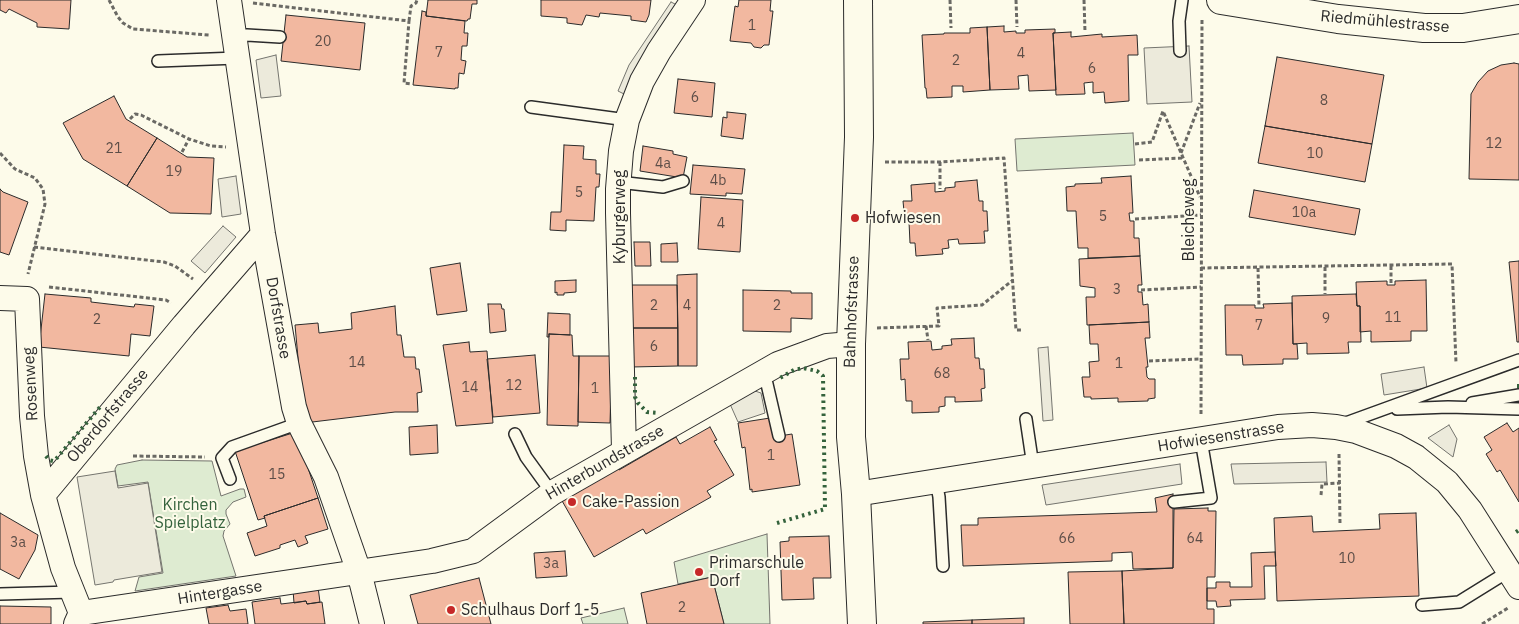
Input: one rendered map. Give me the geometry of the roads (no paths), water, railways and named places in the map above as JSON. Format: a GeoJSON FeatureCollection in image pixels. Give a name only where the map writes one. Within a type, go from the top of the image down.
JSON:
{"type":"FeatureCollection","features":[{"type":"Feature","properties":{"kind":"street","name":"Dorfstrasse"},"geometry":{"type":"LineString","coordinates":[[229,0],[263,234],[294,407],[326,476],[359,572],[372,624]]}},
{"type":"Feature","properties":{"kind":"street","name":"Kyburgerweg"},"geometry":{"type":"LineString","coordinates":[[624,452],[618,182],[621,150],[627,120],[639,88],[649,68],[693,0]]}},
{"type":"Feature","properties":{"kind":"street","name":"Bahnhofstrasse"},"geometry":{"type":"LineString","coordinates":[[858,0],[861,336],[851,437],[856,494],[862,624]]}},
{"type":"Feature","properties":{"kind":"street","name":"Riedmühlestrasse"},"geometry":{"type":"LineString","coordinates":[[1211,7],[1424,28],[1463,28],[1519,19]]}},
{"type":"Feature","properties":{"kind":"street","name":"Oberdorfstrasse"},"geometry":{"type":"LineString","coordinates":[[43,495],[184,325],[263,234]]}},
{"type":"Feature","properties":{"kind":"street","name":"Rosenweg"},"geometry":{"type":"LineString","coordinates":[[0,298],[26,292],[34,440],[43,495]]}},
{"type":"Feature","properties":{"kind":"street","name":"Hinterbundstrasse"},"geometry":{"type":"LineString","coordinates":[[359,572],[432,560],[472,551],[552,492],[760,373],[778,364],[827,346],[861,336]]}},
{"type":"Feature","properties":{"kind":"street","name":"Hofwiesenstrasse"},"geometry":{"type":"LineString","coordinates":[[856,494],[1295,425],[1338,436],[1363,433],[1396,446],[1416,457],[1447,482],[1470,510],[1514,579]]}},
{"type":"Feature","properties":{"kind":"street"},"geometry":{"type":"LineString","coordinates":[[43,495],[56,548],[76,610]]}},
{"type":"Feature","properties":{"kind":"street","name":"Hintergasse"},"geometry":{"type":"LineString","coordinates":[[76,610],[359,572]]}},
{"type":"Feature","properties":{"kind":"lane"},"geometry":{"type":"LineString","coordinates":[[1180,51],[1179,21],[1182,0]]}},
{"type":"Feature","properties":{"kind":"lane"},"geometry":{"type":"LineString","coordinates":[[158,62],[236,47],[248,35],[280,37]]}},
{"type":"Feature","properties":{"kind":"lane"},"geometry":{"type":"LineString","coordinates":[[531,107],[627,120]]}},
{"type":"Feature","properties":{"kind":"lane"},"geometry":{"type":"LineString","coordinates":[[618,182],[663,187],[683,181]]}},
{"type":"Feature","properties":{"kind":"lane"},"geometry":{"type":"LineString","coordinates":[[1338,436],[1385,409],[1519,360]]}},
{"type":"Feature","properties":{"kind":"lane"},"geometry":{"type":"LineString","coordinates":[[760,373],[767,384],[779,436]]}},
{"type":"Feature","properties":{"kind":"lane"},"geometry":{"type":"LineString","coordinates":[[1448,407],[1519,395]]}},
{"type":"Feature","properties":{"kind":"lane"},"geometry":{"type":"LineString","coordinates":[[1385,409],[1448,407],[1519,409]]}},
{"type":"Feature","properties":{"kind":"lane"},"geometry":{"type":"LineString","coordinates":[[1026,419],[1033,466]]}},
{"type":"Feature","properties":{"kind":"lane"},"geometry":{"type":"LineString","coordinates":[[230,479],[222,458],[232,447],[300,423]]}},
{"type":"Feature","properties":{"kind":"lane"},"geometry":{"type":"LineString","coordinates":[[515,434],[526,456],[552,492]]}},
{"type":"Feature","properties":{"kind":"lane"},"geometry":{"type":"LineString","coordinates":[[1174,502],[1211,498],[1201,440]]}},
{"type":"Feature","properties":{"kind":"lane"},"geometry":{"type":"LineString","coordinates":[[936,481],[939,497],[943,566]]}},
{"type":"Feature","properties":{"kind":"lane"},"geometry":{"type":"LineString","coordinates":[[1422,605],[1460,602],[1514,579]]}},
{"type":"Feature","properties":{"kind":"lane"},"geometry":{"type":"LineString","coordinates":[[0,594],[76,610]]}},
{"type":"Feature","properties":{"kind":"place","name":"Hofwiesen"},"geometry":{"type":"Point","coordinates":[855,218]}},
{"type":"Feature","properties":{"kind":"place","name":"Cake-Passion"},"geometry":{"type":"Point","coordinates":[572,502]}},
{"type":"Feature","properties":{"kind":"place","name":"Primarschule Dorf"},"geometry":{"type":"Point","coordinates":[699,572]}},
{"type":"Feature","properties":{"kind":"place","name":"Schulhaus Dorf 1-5"},"geometry":{"type":"Point","coordinates":[451,610]}},
{"type":"Feature","properties":{"kind":"park label","name":"Kirchen Spielplatz"},"geometry":{"type":"Point","coordinates":[190,514]}}]}
